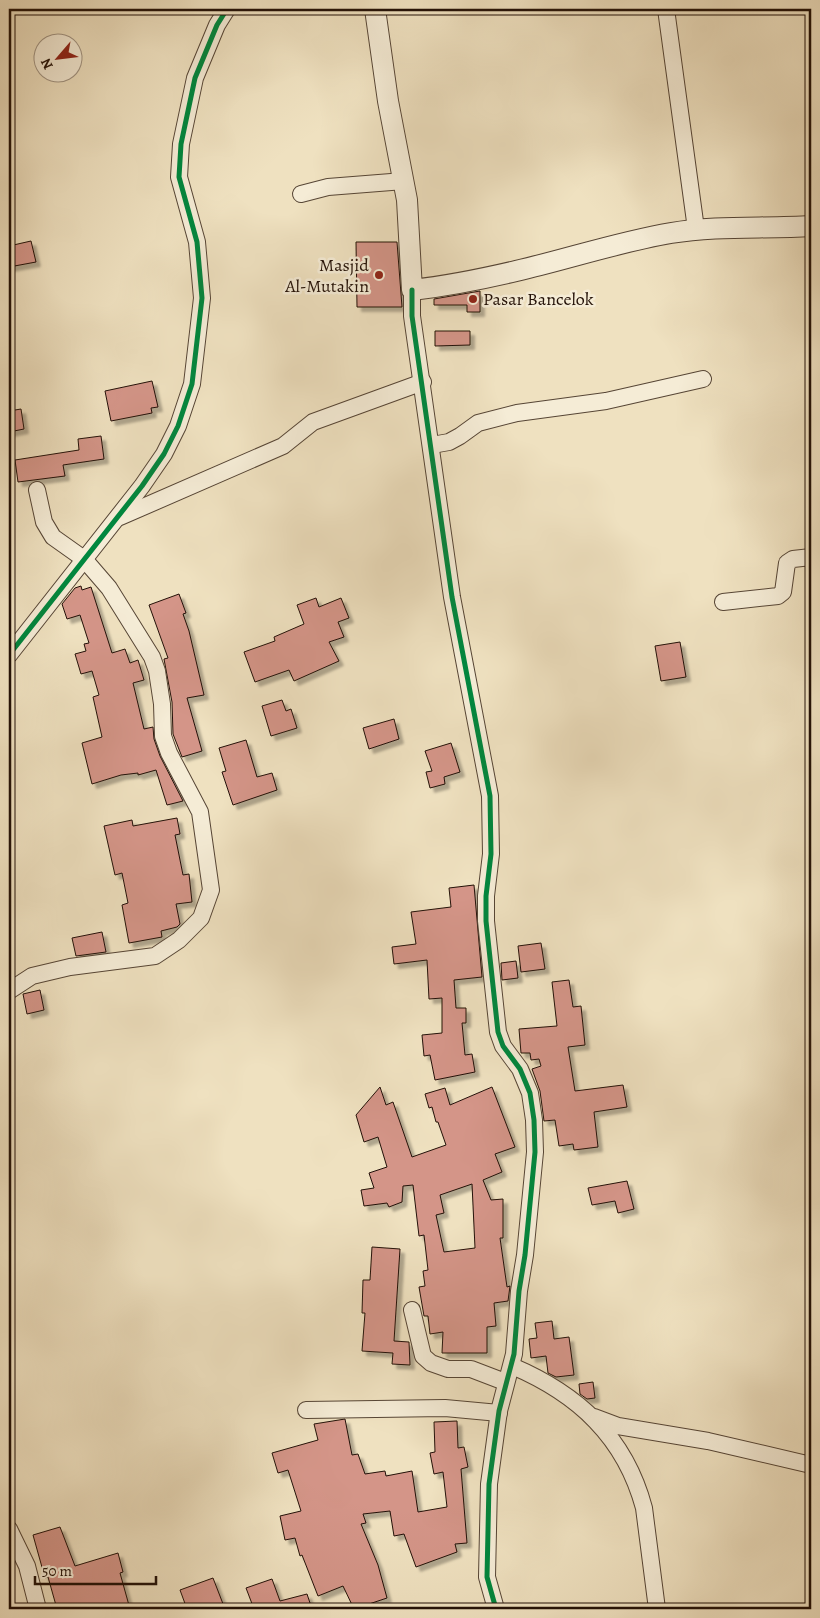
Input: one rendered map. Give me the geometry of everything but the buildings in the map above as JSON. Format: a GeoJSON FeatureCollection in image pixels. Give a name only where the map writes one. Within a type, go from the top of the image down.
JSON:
{"type":"FeatureCollection","features":[{"type":"Feature","properties":{"kind":"street"},"geometry":{"type":"LineString","coordinates":[[9,655],[84,559],[118,519],[164,454],[178,426],[192,384],[202,298],[196,242],[179,177],[181,144],[194,78],[213,32],[227,9]]}},
{"type":"Feature","properties":{"kind":"street"},"geometry":{"type":"LineString","coordinates":[[375,9],[381,61],[404,181],[410,234],[409,264],[412,316],[432,445],[452,597],[490,796],[492,854],[486,896],[486,921],[498,1032],[503,1046],[525,1079],[534,1120],[535,1152],[530,1210],[519,1291],[512,1366],[505,1384],[499,1412],[489,1484],[486,1552],[487,1578],[496,1609]]}},
{"type":"Feature","properties":{"kind":"street"},"geometry":{"type":"LineString","coordinates":[[666,9],[696,229]]}},
{"type":"Feature","properties":{"kind":"street"},"geometry":{"type":"LineString","coordinates":[[301,194],[328,187],[404,181]]}},
{"type":"Feature","properties":{"kind":"street"},"geometry":{"type":"LineString","coordinates":[[412,290],[456,284],[516,271],[615,244],[696,229],[811,226]]}},
{"type":"Feature","properties":{"kind":"street"},"geometry":{"type":"LineString","coordinates":[[432,445],[449,442],[478,423],[516,413],[606,400],[704,379]]}},
{"type":"Feature","properties":{"kind":"street"},"geometry":{"type":"LineString","coordinates":[[118,519],[283,446],[313,422],[423,382]]}},
{"type":"Feature","properties":{"kind":"street"},"geometry":{"type":"LineString","coordinates":[[9,991],[32,976],[60,969],[155,956],[179,940],[201,918],[211,890],[200,812],[163,736],[162,704],[157,671],[152,657],[109,588],[84,559],[53,537],[44,522],[37,490]]}},
{"type":"Feature","properties":{"kind":"street"},"geometry":{"type":"LineString","coordinates":[[723,602],[778,596],[783,592],[786,562],[792,559],[811,557]]}},
{"type":"Feature","properties":{"kind":"street"},"geometry":{"type":"LineString","coordinates":[[412,1310],[423,1356],[432,1363],[448,1369],[471,1369],[505,1384]]}},
{"type":"Feature","properties":{"kind":"street"},"geometry":{"type":"LineString","coordinates":[[512,1366],[561,1393],[601,1421],[618,1426],[708,1441],[811,1465]]}},
{"type":"Feature","properties":{"kind":"street"},"geometry":{"type":"LineString","coordinates":[[306,1410],[445,1408],[499,1412]]}},
{"type":"Feature","properties":{"kind":"street"},"geometry":{"type":"LineString","coordinates":[[592,1416],[622,1455],[640,1494],[648,1535],[656,1609]]}},
{"type":"Feature","properties":{"kind":"street"},"geometry":{"type":"LineString","coordinates":[[9,1529],[27,1566],[38,1609]]}},
{"type":"Feature","properties":{"kind":"cycle path"},"geometry":{"type":"LineString","coordinates":[[9,655],[142,486],[164,454],[178,426],[192,384],[202,298],[197,242],[179,177],[181,144],[195,78],[217,25],[227,9]]}},
{"type":"Feature","properties":{"kind":"cycle path"},"geometry":{"type":"LineString","coordinates":[[412,290],[412,316],[452,597],[490,796],[491,854],[486,896],[486,921],[498,1032],[503,1046],[520,1069],[530,1093],[534,1120],[535,1152],[525,1255],[519,1291],[514,1354],[499,1411],[489,1484],[487,1577],[496,1609]]}},
{"type":"Feature","properties":{"kind":"place","name":"Masjid Al-Mutakin"},"geometry":{"type":"Point","coordinates":[379,275]}},
{"type":"Feature","properties":{"kind":"place","name":"Pasar Bancelok"},"geometry":{"type":"Point","coordinates":[473,299]}}]}
